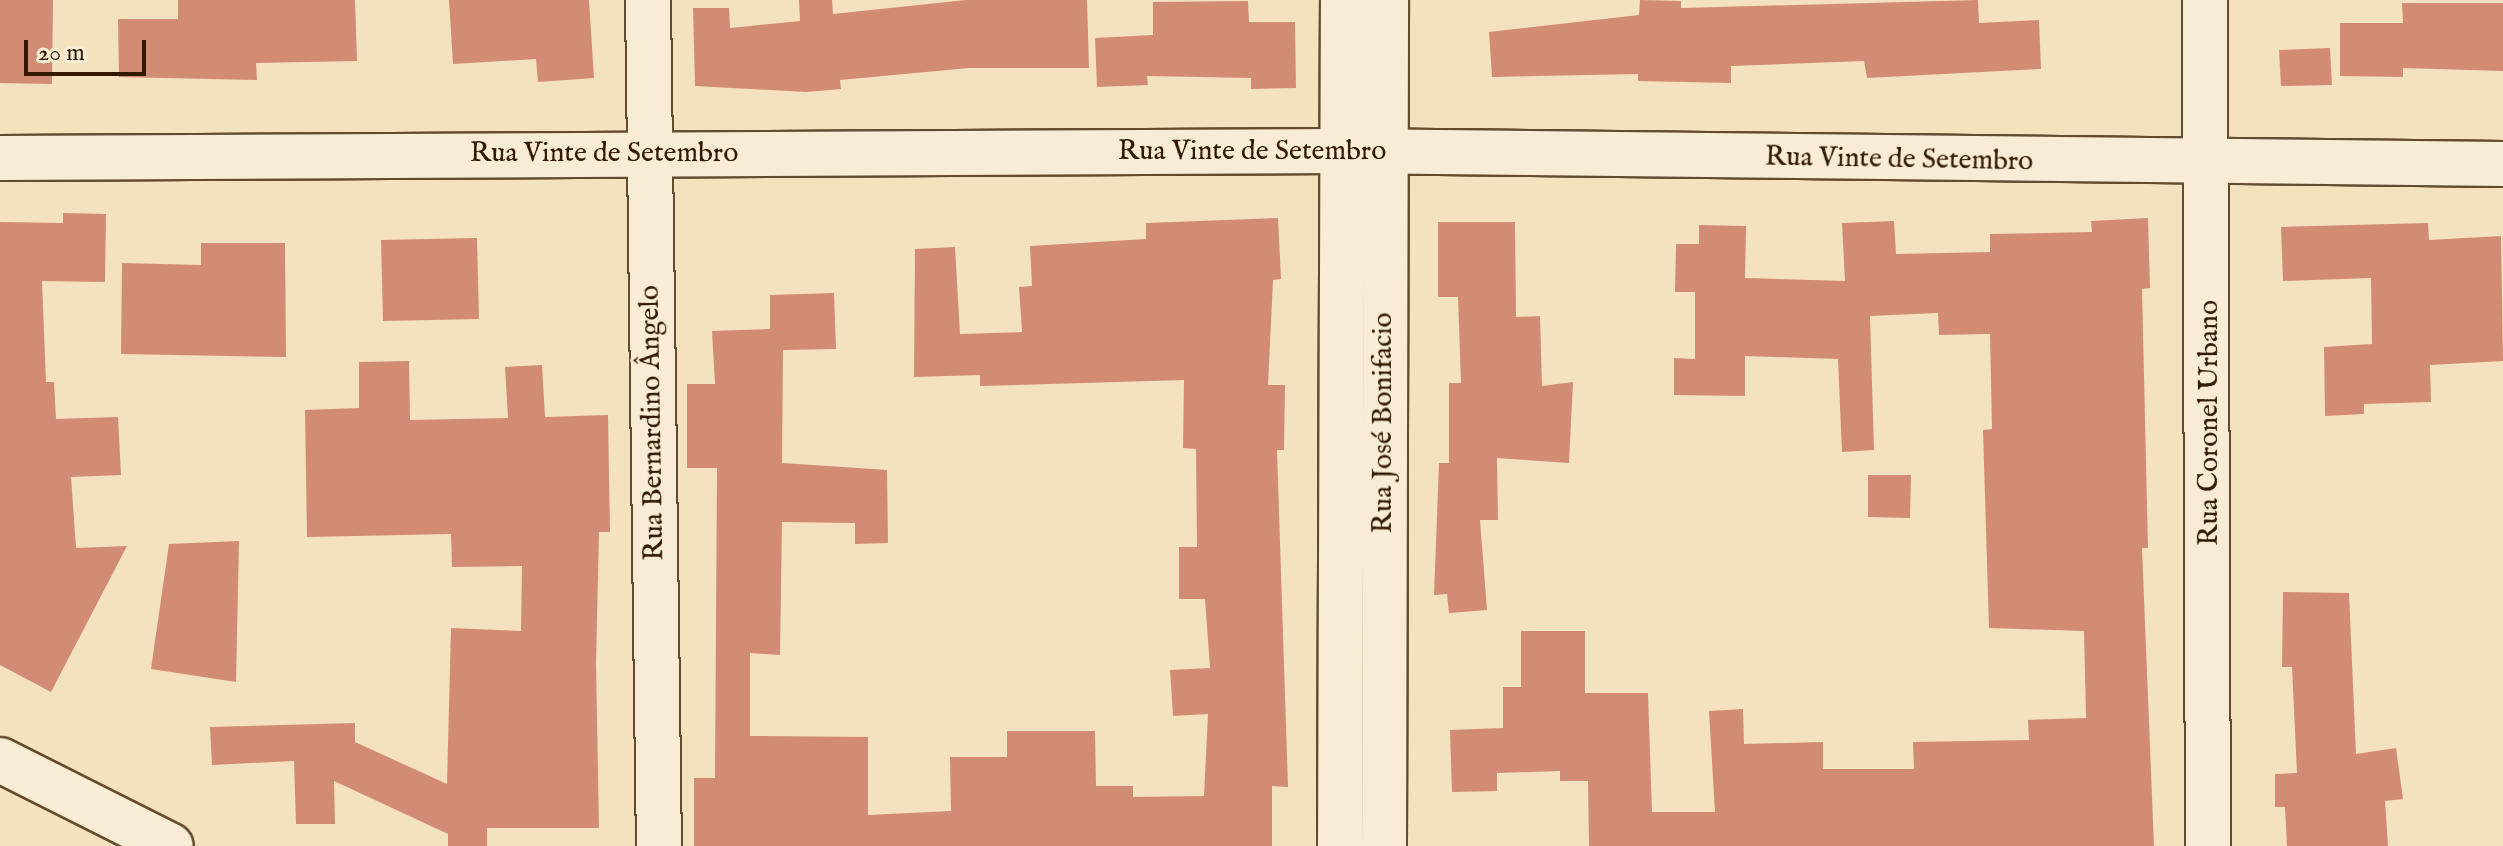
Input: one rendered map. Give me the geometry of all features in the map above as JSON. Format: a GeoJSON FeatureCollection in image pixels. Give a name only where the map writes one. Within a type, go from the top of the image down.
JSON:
{"type":"FeatureCollection","features":[{"type":"Feature","properties":{"kind":"street","name":"Rua Bernardino Ângelo"},"geometry":{"type":"LineString","coordinates":[[648,0],[659,846]]}},
{"type":"Feature","properties":{"kind":"street","name":"Rua José Bonifacio"},"geometry":{"type":"LineString","coordinates":[[1343,0],[1364,152],[1384,846]]}},
{"type":"Feature","properties":{"kind":"street","name":"Rua José Bonifacio"},"geometry":{"type":"LineString","coordinates":[[1340,846],[1364,152],[1386,0]]}},
{"type":"Feature","properties":{"kind":"street","name":"Rua Coronel Urbano"},"geometry":{"type":"LineString","coordinates":[[2205,0],[2211,165],[2208,846]]}},
{"type":"Feature","properties":{"kind":"street","name":"Rua Vinte de Setembro"},"geometry":{"type":"LineString","coordinates":[[0,158],[1364,152],[2211,165],[2503,164]]}},
{"type":"Feature","properties":{"kind":"street"},"geometry":{"type":"LineString","coordinates":[[0,760],[171,846]]}},
{"type":"Feature","properties":{"kind":"building"},"geometry":{"type":"Polygon","coordinates":[[[0,0],[53,0],[52,84],[0,83],[0,0]]]}},
{"type":"Feature","properties":{"kind":"building"},"geometry":{"type":"Polygon","coordinates":[[[178,0],[355,0],[357,61],[256,63],[257,80],[119,77],[118,19],[178,19],[178,0]]]}},
{"type":"Feature","properties":{"kind":"building"},"geometry":{"type":"Polygon","coordinates":[[[449,0],[589,0],[594,78],[538,82],[536,59],[453,64],[449,0]]]}},
{"type":"Feature","properties":{"kind":"building"},"geometry":{"type":"Polygon","coordinates":[[[799,0],[832,0],[833,14],[966,0],[1087,0],[1089,68],[969,68],[840,80],[841,89],[806,92],[695,86],[693,8],[729,8],[730,28],[800,21],[799,0]]]}},
{"type":"Feature","properties":{"kind":"building"},"geometry":{"type":"Polygon","coordinates":[[[1640,0],[1681,1],[1681,8],[1978,0],[1979,23],[2039,20],[2041,69],[1867,78],[1864,61],[1731,66],[1731,83],[1638,81],[1638,74],[1492,77],[1489,32],[1639,15],[1640,0]]]}},
{"type":"Feature","properties":{"kind":"building"},"geometry":{"type":"Polygon","coordinates":[[[1248,1],[1249,22],[1295,22],[1296,88],[1251,89],[1251,78],[1147,76],[1148,85],[1097,87],[1095,38],[1153,35],[1153,2],[1248,1]]]}},
{"type":"Feature","properties":{"kind":"building"},"geometry":{"type":"Polygon","coordinates":[[[2402,3],[2503,3],[2503,71],[2403,68],[2403,77],[2340,76],[2340,23],[2403,23],[2402,3]]]}},
{"type":"Feature","properties":{"kind":"building"},"geometry":{"type":"Polygon","coordinates":[[[2330,48],[2332,85],[2281,86],[2279,50],[2330,48]]]}},
{"type":"Feature","properties":{"kind":"building"},"geometry":{"type":"Polygon","coordinates":[[[63,213],[106,214],[105,282],[42,281],[46,382],[54,382],[56,419],[118,417],[121,475],[71,477],[76,548],[127,546],[51,692],[0,665],[0,222],[63,223],[63,213]]]}},
{"type":"Feature","properties":{"kind":"building"},"geometry":{"type":"Polygon","coordinates":[[[1278,218],[1281,279],[1273,280],[1268,385],[1285,385],[1284,450],[1277,450],[1288,787],[1272,786],[1272,846],[694,846],[694,778],[715,778],[717,468],[687,468],[687,384],[715,384],[712,331],[770,329],[770,295],[834,293],[836,349],[783,350],[782,463],[887,470],[888,543],[855,544],[855,523],[782,522],[780,655],[750,653],[750,736],[868,737],[868,815],[951,811],[950,757],[1007,757],[1007,731],[1095,731],[1096,786],[1133,786],[1133,797],[1204,796],[1208,714],[1173,716],[1170,670],[1210,668],[1205,599],[1179,599],[1179,547],[1197,547],[1196,449],[1183,448],[1184,380],[980,386],[980,375],[914,377],[915,249],[955,247],[960,334],[1022,332],[1019,287],[1032,286],[1030,246],[1146,239],[1146,223],[1278,218]]]}},
{"type":"Feature","properties":{"kind":"building"},"geometry":{"type":"Polygon","coordinates":[[[2148,218],[2150,288],[2142,289],[2148,548],[2142,548],[2154,846],[1589,846],[1588,781],[1560,781],[1560,771],[1497,773],[1497,791],[1452,792],[1450,730],[1503,728],[1503,687],[1521,687],[1521,631],[1585,631],[1585,693],[1648,693],[1652,812],[1715,812],[1709,711],[1743,709],[1744,744],[1823,742],[1823,769],[1914,769],[1913,742],[2029,740],[2028,720],[2086,718],[2084,631],[1989,628],[1983,430],[1992,429],[1990,334],[1939,335],[1938,313],[1870,316],[1874,450],[1842,452],[1838,359],[1745,356],[1745,396],[1674,395],[1674,358],[1695,359],[1695,292],[1675,292],[1676,244],[1699,244],[1699,225],[1746,226],[1745,278],[1845,281],[1842,223],[1894,221],[1896,254],[1990,252],[1990,234],[2092,232],[2091,221],[2148,218]]]}},
{"type":"Feature","properties":{"kind":"building"},"geometry":{"type":"Polygon","coordinates":[[[1438,222],[1515,222],[1516,317],[1540,316],[1542,386],[1573,382],[1569,463],[1497,458],[1498,520],[1480,520],[1487,610],[1449,613],[1447,594],[1434,595],[1439,463],[1449,463],[1449,383],[1461,383],[1458,297],[1438,297],[1438,222]]]}},
{"type":"Feature","properties":{"kind":"building"},"geometry":{"type":"Polygon","coordinates":[[[2428,223],[2429,240],[2501,236],[2503,361],[2430,365],[2431,402],[2364,404],[2364,414],[2325,416],[2324,347],[2372,344],[2371,278],[2283,281],[2281,227],[2428,223]]]}},
{"type":"Feature","properties":{"kind":"building"},"geometry":{"type":"Polygon","coordinates":[[[477,238],[479,319],[383,321],[381,240],[477,238]]]}},
{"type":"Feature","properties":{"kind":"building"},"geometry":{"type":"Polygon","coordinates":[[[201,243],[285,243],[286,357],[121,354],[122,263],[201,265],[201,243]]]}},
{"type":"Feature","properties":{"kind":"building"},"geometry":{"type":"Polygon","coordinates":[[[409,361],[410,420],[508,418],[505,367],[542,365],[545,417],[608,415],[610,532],[599,532],[596,663],[599,828],[487,828],[487,846],[448,846],[448,834],[334,781],[335,824],[296,824],[294,761],[212,765],[210,727],[355,723],[355,742],[447,784],[451,628],[521,631],[522,566],[452,567],[451,534],[307,537],[305,410],[359,408],[359,362],[409,361]]]}},
{"type":"Feature","properties":{"kind":"building"},"geometry":{"type":"Polygon","coordinates":[[[1868,475],[1911,475],[1910,518],[1868,517],[1868,475]]]}},
{"type":"Feature","properties":{"kind":"building"},"geometry":{"type":"Polygon","coordinates":[[[239,541],[236,682],[151,669],[169,544],[239,541]]]}},
{"type":"Feature","properties":{"kind":"building"},"geometry":{"type":"Polygon","coordinates":[[[2283,592],[2349,593],[2356,754],[2396,748],[2403,799],[2385,801],[2388,846],[2287,846],[2285,807],[2275,807],[2275,774],[2297,773],[2292,667],[2282,667],[2283,592]]]}}]}
